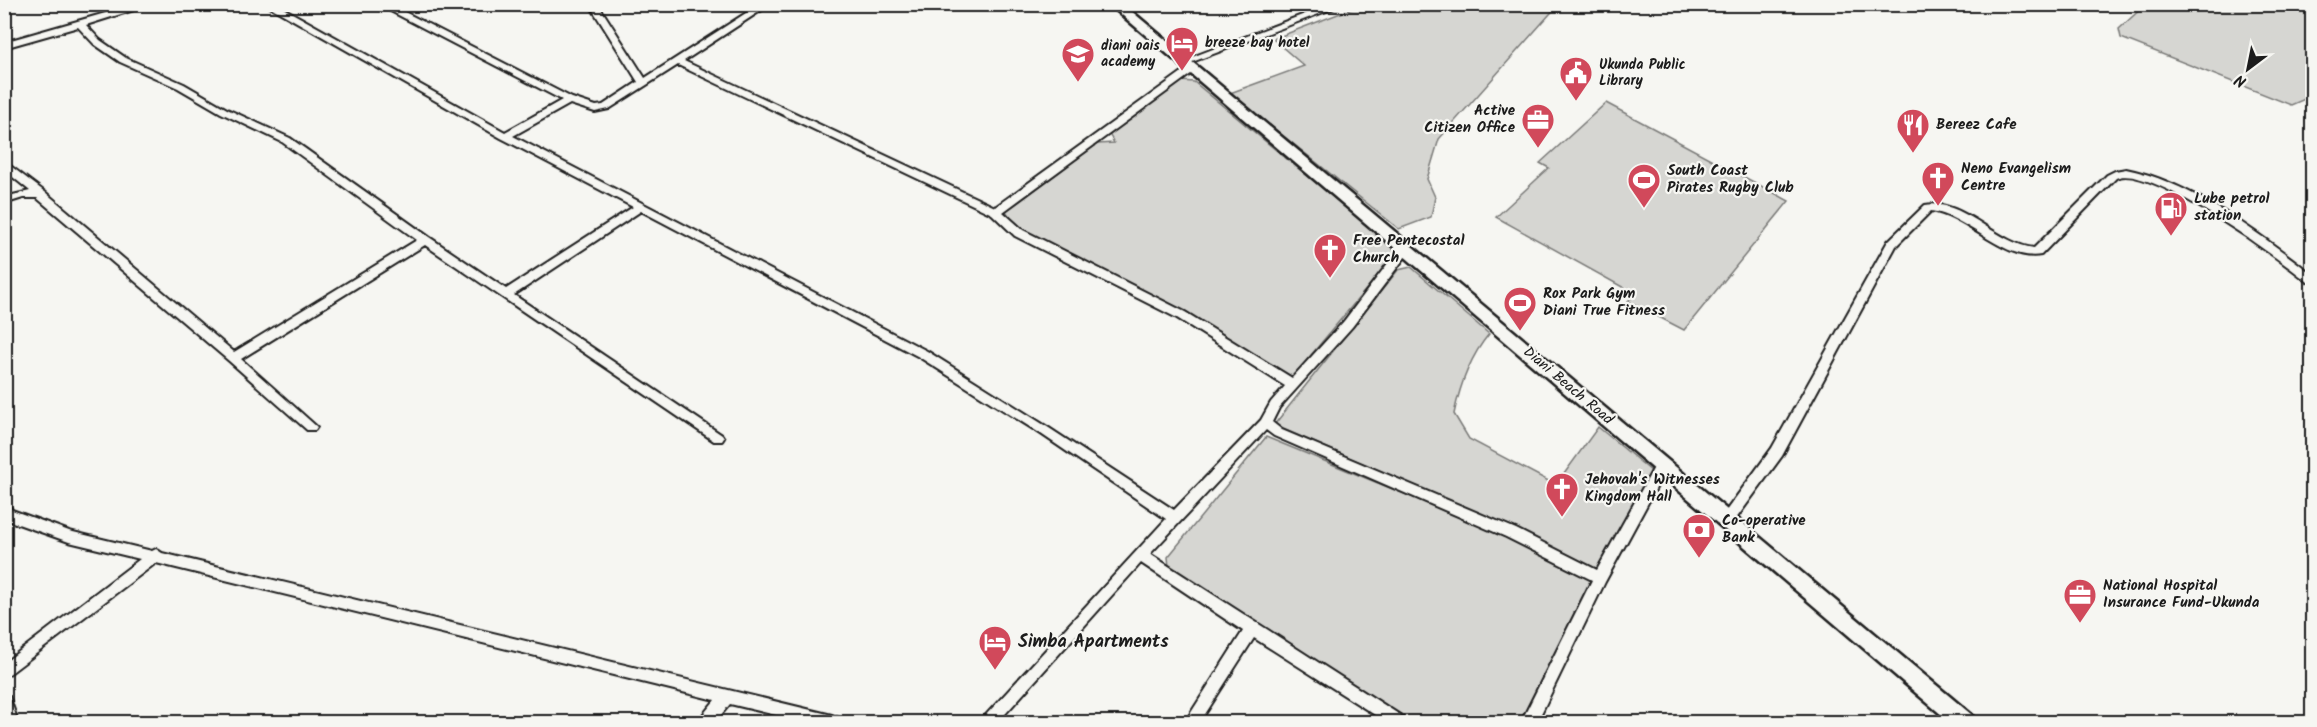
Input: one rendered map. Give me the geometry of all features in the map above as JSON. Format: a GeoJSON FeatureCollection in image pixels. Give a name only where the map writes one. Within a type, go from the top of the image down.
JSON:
{"type":"FeatureCollection","features":[{"type":"Feature","properties":{"kind":"main road","name":"Diani Beach Road"},"geometry":{"type":"LineString","coordinates":[[1115,4],[1662,466],[1728,519],[1965,723]]}},
{"type":"Feature","properties":{"kind":"street"},"geometry":{"type":"LineString","coordinates":[[4,45],[149,4]]}},
{"type":"Feature","properties":{"kind":"street"},"geometry":{"type":"LineString","coordinates":[[269,4],[505,136],[924,354],[1175,518]]}},
{"type":"Feature","properties":{"kind":"street"},"geometry":{"type":"LineString","coordinates":[[381,4],[570,100],[599,109],[679,62],[767,4]]}},
{"type":"Feature","properties":{"kind":"street"},"geometry":{"type":"LineString","coordinates":[[593,4],[643,82]]}},
{"type":"Feature","properties":{"kind":"street"},"geometry":{"type":"LineString","coordinates":[[996,212],[1188,66],[1341,4]]}},
{"type":"Feature","properties":{"kind":"street"},"geometry":{"type":"LineString","coordinates":[[80,24],[97,42],[123,60],[181,86],[224,111],[286,140],[425,240],[718,438]]}},
{"type":"Feature","properties":{"kind":"street"},"geometry":{"type":"LineString","coordinates":[[679,62],[996,212],[1020,234],[1181,315],[1293,385]]}},
{"type":"Feature","properties":{"kind":"street"},"geometry":{"type":"LineString","coordinates":[[505,136],[570,100]]}},
{"type":"Feature","properties":{"kind":"street"},"geometry":{"type":"LineString","coordinates":[[4,164],[311,427]]}},
{"type":"Feature","properties":{"kind":"street"},"geometry":{"type":"LineString","coordinates":[[1728,519],[1777,452],[1892,244],[1929,207],[1944,208],[2017,247],[2037,252],[2104,186],[2109,178],[2117,173],[2128,172],[2145,176],[2176,189],[2285,257],[2313,279]]}},
{"type":"Feature","properties":{"kind":"street"},"geometry":{"type":"LineString","coordinates":[[4,201],[22,195],[41,194]]}},
{"type":"Feature","properties":{"kind":"street"},"geometry":{"type":"LineString","coordinates":[[506,294],[642,206]]}},
{"type":"Feature","properties":{"kind":"street"},"geometry":{"type":"LineString","coordinates":[[233,358],[425,240]]}},
{"type":"Feature","properties":{"kind":"street"},"geometry":{"type":"LineString","coordinates":[[989,723],[1140,555],[1264,423],[1275,405],[1348,324],[1405,249]]}},
{"type":"Feature","properties":{"kind":"street"},"geometry":{"type":"LineString","coordinates":[[1264,423],[1278,433],[1510,533],[1600,578]]}},
{"type":"Feature","properties":{"kind":"street"},"geometry":{"type":"LineString","coordinates":[[1529,723],[1600,578],[1662,466]]}},
{"type":"Feature","properties":{"kind":"street"},"geometry":{"type":"LineString","coordinates":[[4,509],[12,517],[39,526],[345,603],[707,690],[832,723]]}},
{"type":"Feature","properties":{"kind":"street"},"geometry":{"type":"LineString","coordinates":[[4,672],[156,555]]}},
{"type":"Feature","properties":{"kind":"street"},"geometry":{"type":"LineString","coordinates":[[1140,555],[1398,723]]}},
{"type":"Feature","properties":{"kind":"street"},"geometry":{"type":"LineString","coordinates":[[1192,723],[1252,628]]}},
{"type":"Feature","properties":{"kind":"street"},"geometry":{"type":"LineString","coordinates":[[706,723],[727,697]]}},
{"type":"Feature","properties":{"kind":"street"},"geometry":{"type":"LineString","coordinates":[[4,700],[11,723]]}},
{"type":"Feature","properties":{"kind":"shaded area"},"geometry":{"type":"Polygon","coordinates":[[[1364,4],[1558,5],[1439,139],[1427,179],[1435,197],[1431,217],[1399,229],[1230,93],[1304,66],[1273,39],[1364,4]]]}},
{"type":"Feature","properties":{"kind":"shaded area"},"geometry":{"type":"Polygon","coordinates":[[[2145,5],[2312,5],[2312,90],[2305,99],[2291,105],[2121,38],[2119,29],[2145,5]]]}},
{"type":"Feature","properties":{"kind":"shaded area"},"geometry":{"type":"Polygon","coordinates":[[[1180,81],[1194,82],[1398,251],[1291,379],[1019,231],[1006,211],[1097,144],[1114,143],[1109,134],[1180,81]]]}},
{"type":"Feature","properties":{"kind":"shaded area","name":"South Coast Pirates Rugby Club"},"geometry":{"type":"Polygon","coordinates":[[[1606,103],[1789,201],[1684,330],[1628,301],[1635,294],[1496,217],[1549,168],[1540,163],[1606,103]]]}},
{"type":"Feature","properties":{"kind":"shaded area"},"geometry":{"type":"Polygon","coordinates":[[[1411,267],[1489,334],[1476,352],[1467,372],[1454,414],[1469,439],[1556,485],[1598,427],[1657,476],[1597,569],[1522,532],[1274,425],[1398,270],[1411,267]]]}},
{"type":"Feature","properties":{"kind":"shaded area"},"geometry":{"type":"Polygon","coordinates":[[[1266,437],[1509,537],[1594,581],[1521,722],[1408,722],[1169,567],[1168,557],[1266,437]]]}},
{"type":"Feature","properties":{"kind":"place","name":"breeze bay hotel"},"geometry":{"type":"Point","coordinates":[1182,72]}},
{"type":"Feature","properties":{"kind":"place","name":"diani oais academy"},"geometry":{"type":"Point","coordinates":[1078,83]}},
{"type":"Feature","properties":{"kind":"place","name":"Ukunda Public Library"},"geometry":{"type":"Point","coordinates":[1576,102]}},
{"type":"Feature","properties":{"kind":"place","name":"Active Citizen Office"},"geometry":{"type":"Point","coordinates":[1538,149]}},
{"type":"Feature","properties":{"kind":"place","name":"Bereez Cafe"},"geometry":{"type":"Point","coordinates":[1913,154]}},
{"type":"Feature","properties":{"kind":"place","name":"Neno Evangelism Centre"},"geometry":{"type":"Point","coordinates":[1938,207]}},
{"type":"Feature","properties":{"kind":"place","name":"South Coast Pirates Rugby Club"},"geometry":{"type":"Point","coordinates":[1644,209]}},
{"type":"Feature","properties":{"kind":"place","name":"Lube petrol station"},"geometry":{"type":"Point","coordinates":[2171,237]}},
{"type":"Feature","properties":{"kind":"place","name":"Free Pentecostal Church"},"geometry":{"type":"Point","coordinates":[1330,279]}},
{"type":"Feature","properties":{"kind":"place","name":"Rox Park Gym Diani True Fitness"},"geometry":{"type":"Point","coordinates":[1520,332]}},
{"type":"Feature","properties":{"kind":"place","name":"Jehovah's Witnesses Kingdom Hall"},"geometry":{"type":"Point","coordinates":[1562,518]}},
{"type":"Feature","properties":{"kind":"place","name":"Co-operative Bank"},"geometry":{"type":"Point","coordinates":[1699,559]}},
{"type":"Feature","properties":{"kind":"place","name":"National Hospital Insurance Fund-Ukunda"},"geometry":{"type":"Point","coordinates":[2080,624]}},
{"type":"Feature","properties":{"kind":"place","name":"Simba Apartments"},"geometry":{"type":"Point","coordinates":[995,671]}}]}
